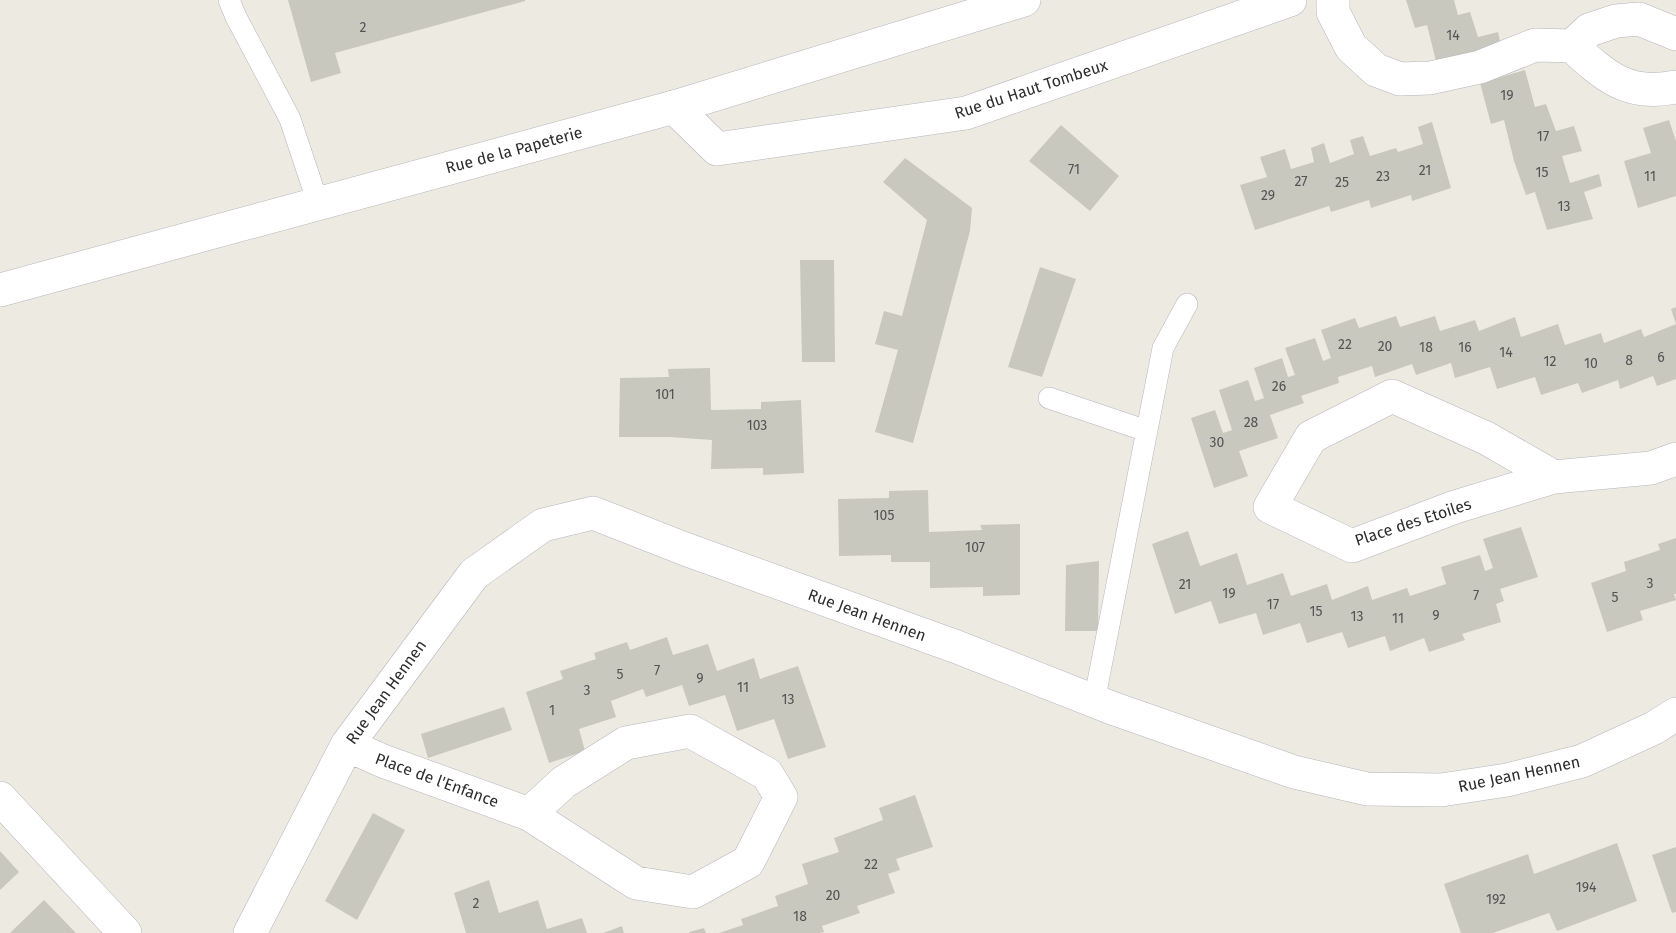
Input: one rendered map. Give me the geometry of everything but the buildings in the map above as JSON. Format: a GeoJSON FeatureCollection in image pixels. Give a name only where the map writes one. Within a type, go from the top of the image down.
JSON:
{"type":"FeatureCollection","features":[{"type":"Feature","properties":{"kind":"street","name":"Rue de la Papeterie"},"geometry":{"type":"LineString","coordinates":[[0,290],[674,107],[1024,0]]}},
{"type":"Feature","properties":{"kind":"street","name":"Rue du Haut Tombeux"},"geometry":{"type":"LineString","coordinates":[[674,107],[717,149],[966,113],[1290,0]]}},
{"type":"Feature","properties":{"kind":"street"},"geometry":{"type":"LineString","coordinates":[[1333,0],[1334,12],[1351,47],[1376,70],[1400,79],[1430,78],[1480,67],[1535,45],[1572,46],[1592,64],[1633,89],[1658,91],[1676,87]]}},
{"type":"Feature","properties":{"kind":"street"},"geometry":{"type":"LineString","coordinates":[[1572,46],[1589,30],[1616,21],[1640,19],[1676,34]]}},
{"type":"Feature","properties":{"kind":"street","name":"Place des Etoiles"},"geometry":{"type":"LineString","coordinates":[[1554,477],[1486,438],[1392,396],[1311,437],[1270,507],[1352,546],[1455,507],[1554,477],[1651,468],[1676,459]]}},
{"type":"Feature","properties":{"kind":"street","name":"Rue Jean Hennen"},"geometry":{"type":"LineString","coordinates":[[250,933],[347,745],[474,574],[543,525],[593,513],[957,647],[1094,702],[1294,772],[1366,789],[1441,790],[1507,780],[1582,761],[1654,728],[1676,714]]}},
{"type":"Feature","properties":{"kind":"street","name":"Place de l'Enfance"},"geometry":{"type":"LineString","coordinates":[[347,745],[383,761],[529,814],[636,883],[693,892],[748,862],[781,797],[767,774],[690,730],[626,743],[564,782],[529,814]]}},
{"type":"Feature","properties":{"kind":"street"},"geometry":{"type":"LineString","coordinates":[[0,798],[125,933]]}},
{"type":"Feature","properties":{"kind":"lane"},"geometry":{"type":"LineString","coordinates":[[229,0],[290,119],[318,203]]}},
{"type":"Feature","properties":{"kind":"lane"},"geometry":{"type":"LineString","coordinates":[[1094,702],[1163,348],[1187,304]]}},
{"type":"Feature","properties":{"kind":"lane"},"geometry":{"type":"LineString","coordinates":[[1049,398],[1147,431]]}}]}
